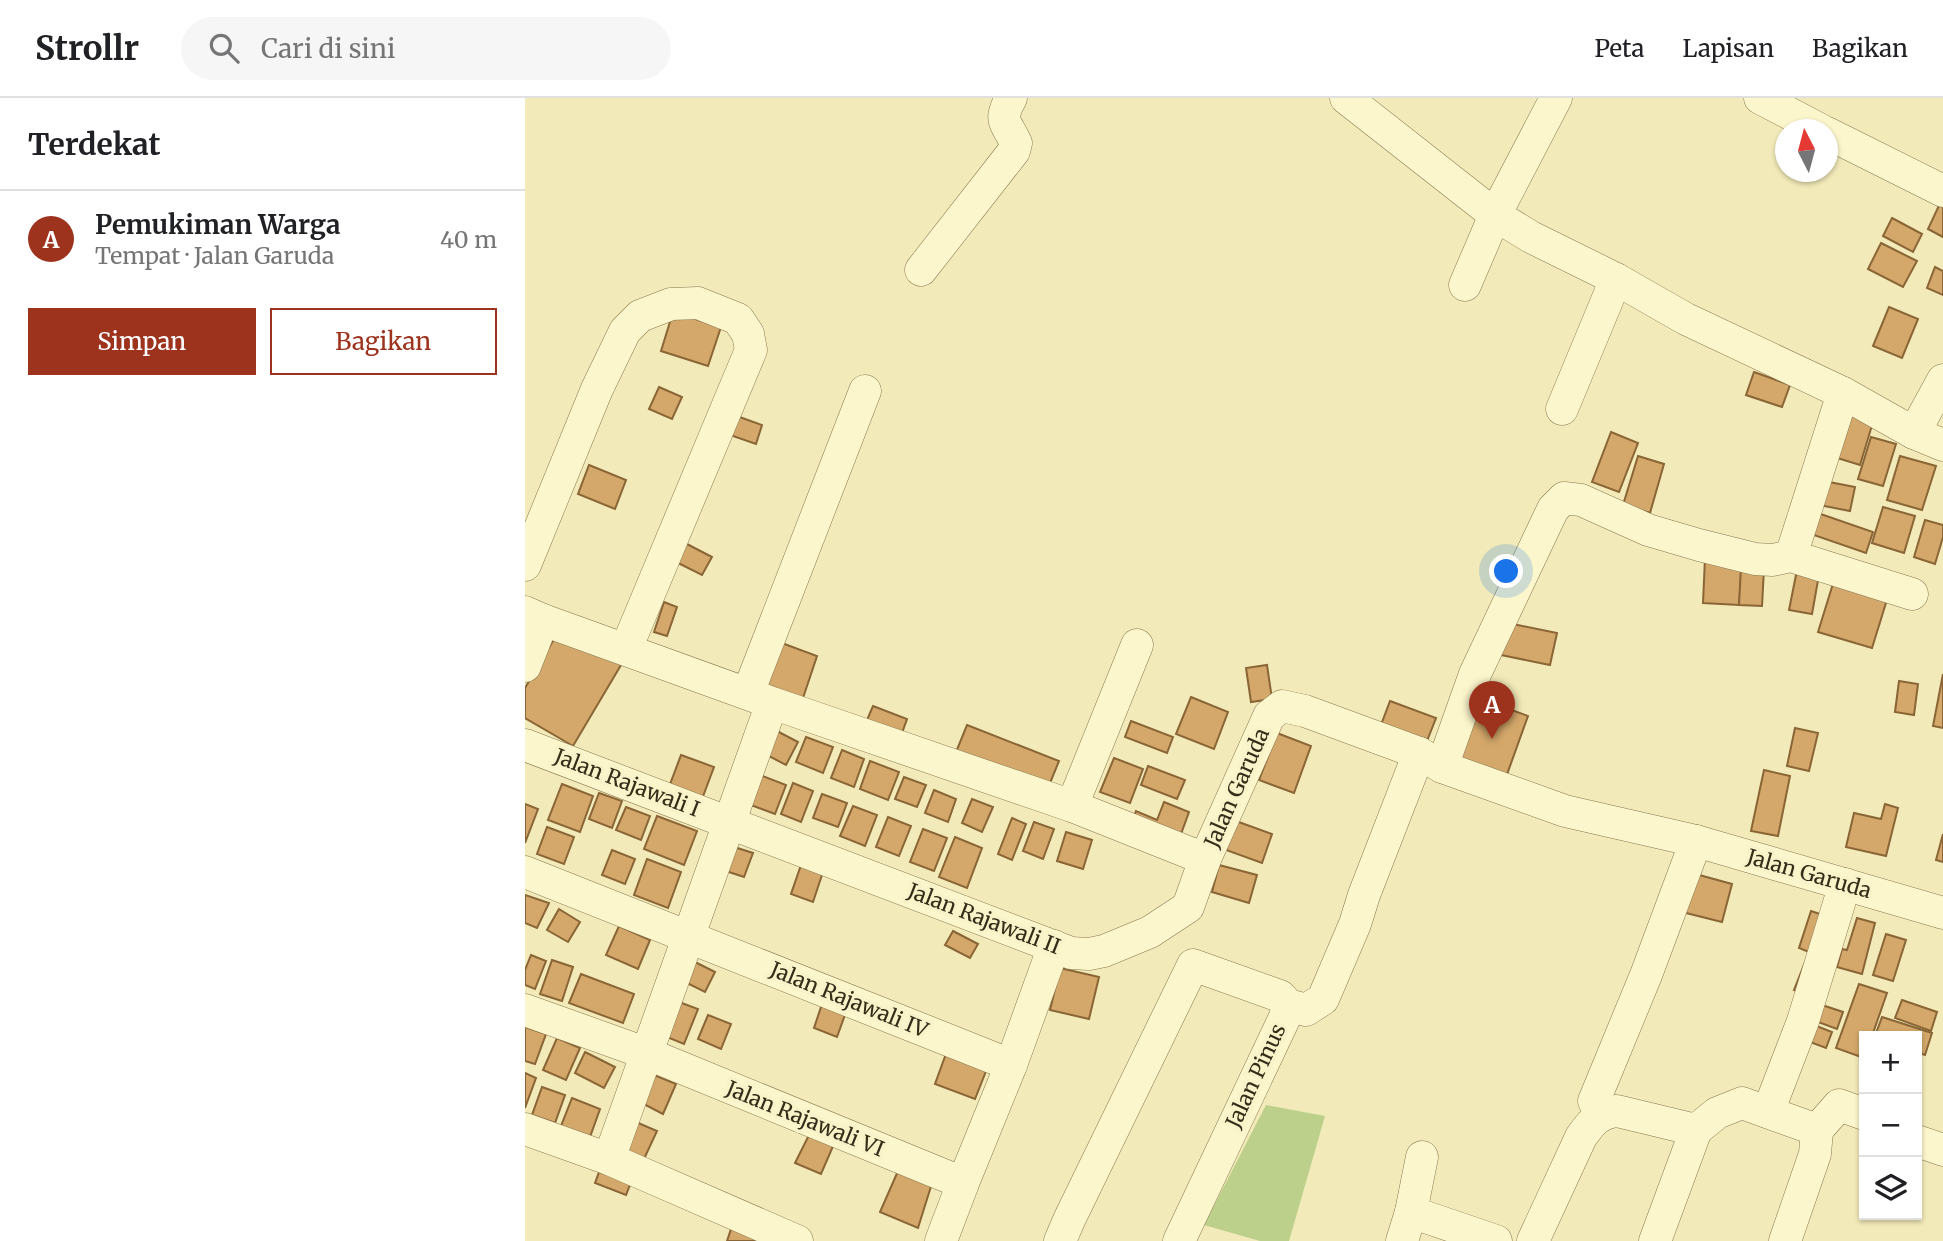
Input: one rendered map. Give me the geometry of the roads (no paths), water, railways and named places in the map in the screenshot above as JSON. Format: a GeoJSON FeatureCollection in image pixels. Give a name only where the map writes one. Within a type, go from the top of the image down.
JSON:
{"type":"FeatureCollection","features":[{"type":"Feature","properties":{"kind":"street"},"geometry":{"type":"LineString","coordinates":[[921,270],[1014,151],[1016,143],[1004,122],[1004,112],[1011,98]]}},
{"type":"Feature","properties":{"kind":"street"},"geometry":{"type":"LineString","coordinates":[[1346,98],[1510,225],[1616,279],[1686,319],[1843,393],[1943,446]]}},
{"type":"Feature","properties":{"kind":"street"},"geometry":{"type":"LineString","coordinates":[[1465,285],[1510,225],[1556,98]]}},
{"type":"Feature","properties":{"kind":"street"},"geometry":{"type":"LineString","coordinates":[[1760,98],[1800,119]]}},
{"type":"Feature","properties":{"kind":"street"},"geometry":{"type":"LineString","coordinates":[[1838,138],[1943,191]]}},
{"type":"Feature","properties":{"kind":"street"},"geometry":{"type":"LineString","coordinates":[[1562,409],[1616,279]]}},
{"type":"Feature","properties":{"kind":"street"},"geometry":{"type":"LineString","coordinates":[[525,565],[597,389],[625,331],[639,316],[671,304],[698,303],[737,319],[748,334],[751,350],[626,649]]}},
{"type":"Feature","properties":{"kind":"street"},"geometry":{"type":"LineString","coordinates":[[1914,433],[1943,380]]}},
{"type":"Feature","properties":{"kind":"street"},"geometry":{"type":"LineString","coordinates":[[609,1159],[729,822],[760,698],[866,391]]}},
{"type":"Feature","properties":{"kind":"street"},"geometry":{"type":"LineString","coordinates":[[1791,556],[1843,393]]}},
{"type":"Feature","properties":{"kind":"street"},"geometry":{"type":"LineString","coordinates":[[1288,1006],[1306,1010],[1323,999],[1355,924],[1364,895],[1481,662],[1553,509],[1565,498],[1581,500],[1649,530],[1699,545],[1755,559],[1791,556],[1912,594]]}},
{"type":"Feature","properties":{"kind":"street"},"geometry":{"type":"LineString","coordinates":[[525,666],[534,616]]}},
{"type":"Feature","properties":{"kind":"street","name":"Jalan Garuda"},"geometry":{"type":"LineString","coordinates":[[534,616],[1072,806],[1205,859],[1269,716],[1282,706],[1305,711],[1565,811],[1696,841],[1943,913]]}},
{"type":"Feature","properties":{"kind":"street"},"geometry":{"type":"LineString","coordinates":[[1072,806],[1137,645]]}},
{"type":"Feature","properties":{"kind":"street","name":"Jalan Rajawali I"},"geometry":{"type":"LineString","coordinates":[[525,745],[729,822]]}},
{"type":"Feature","properties":{"kind":"street","name":"Jalan Rajawali II"},"geometry":{"type":"LineString","coordinates":[[729,822],[1071,953],[1104,951],[1150,932],[1188,907],[1205,859]]}},
{"type":"Feature","properties":{"kind":"street"},"geometry":{"type":"LineString","coordinates":[[1594,1101],[1646,975],[1696,841]]}},
{"type":"Feature","properties":{"kind":"street","name":"Jalan Rajawali IV"},"geometry":{"type":"LineString","coordinates":[[525,872],[1011,1065]]}},
{"type":"Feature","properties":{"kind":"street"},"geometry":{"type":"LineString","coordinates":[[1768,1112],[1803,1021],[1845,884]]}},
{"type":"Feature","properties":{"kind":"street"},"geometry":{"type":"LineString","coordinates":[[941,1241],[1011,1065],[1054,946]]}},
{"type":"Feature","properties":{"kind":"street","name":"Jalan Pinus"},"geometry":{"type":"LineString","coordinates":[[1060,1241],[1193,965],[1280,996],[1288,1006],[1190,1238]]}},
{"type":"Feature","properties":{"kind":"street","name":"Jalan Rajawali VI"},"geometry":{"type":"LineString","coordinates":[[525,1010],[647,1054],[963,1183]]}},
{"type":"Feature","properties":{"kind":"street"},"geometry":{"type":"LineString","coordinates":[[1655,1241],[1696,1130],[1717,1113],[1742,1103],[1768,1112],[1816,1142]]}},
{"type":"Feature","properties":{"kind":"street"},"geometry":{"type":"LineString","coordinates":[[1785,1241],[1816,1142],[1839,1105],[1859,1112]]}},
{"type":"Feature","properties":{"kind":"street"},"geometry":{"type":"LineString","coordinates":[[1533,1241],[1581,1138],[1590,1124],[1606,1112],[1617,1111],[1696,1130]]}},
{"type":"Feature","properties":{"kind":"street"},"geometry":{"type":"LineString","coordinates":[[525,1129],[609,1159],[797,1241]]}},
{"type":"Feature","properties":{"kind":"street"},"geometry":{"type":"LineString","coordinates":[[1922,1143],[1943,1150]]}},
{"type":"Feature","properties":{"kind":"street"},"geometry":{"type":"LineString","coordinates":[[1422,1157],[1406,1226],[1496,1241]]}},
{"type":"Feature","properties":{"kind":"place","name":"Pemukiman Warga"},"geometry":{"type":"Point","coordinates":[1492,739]}}]}
